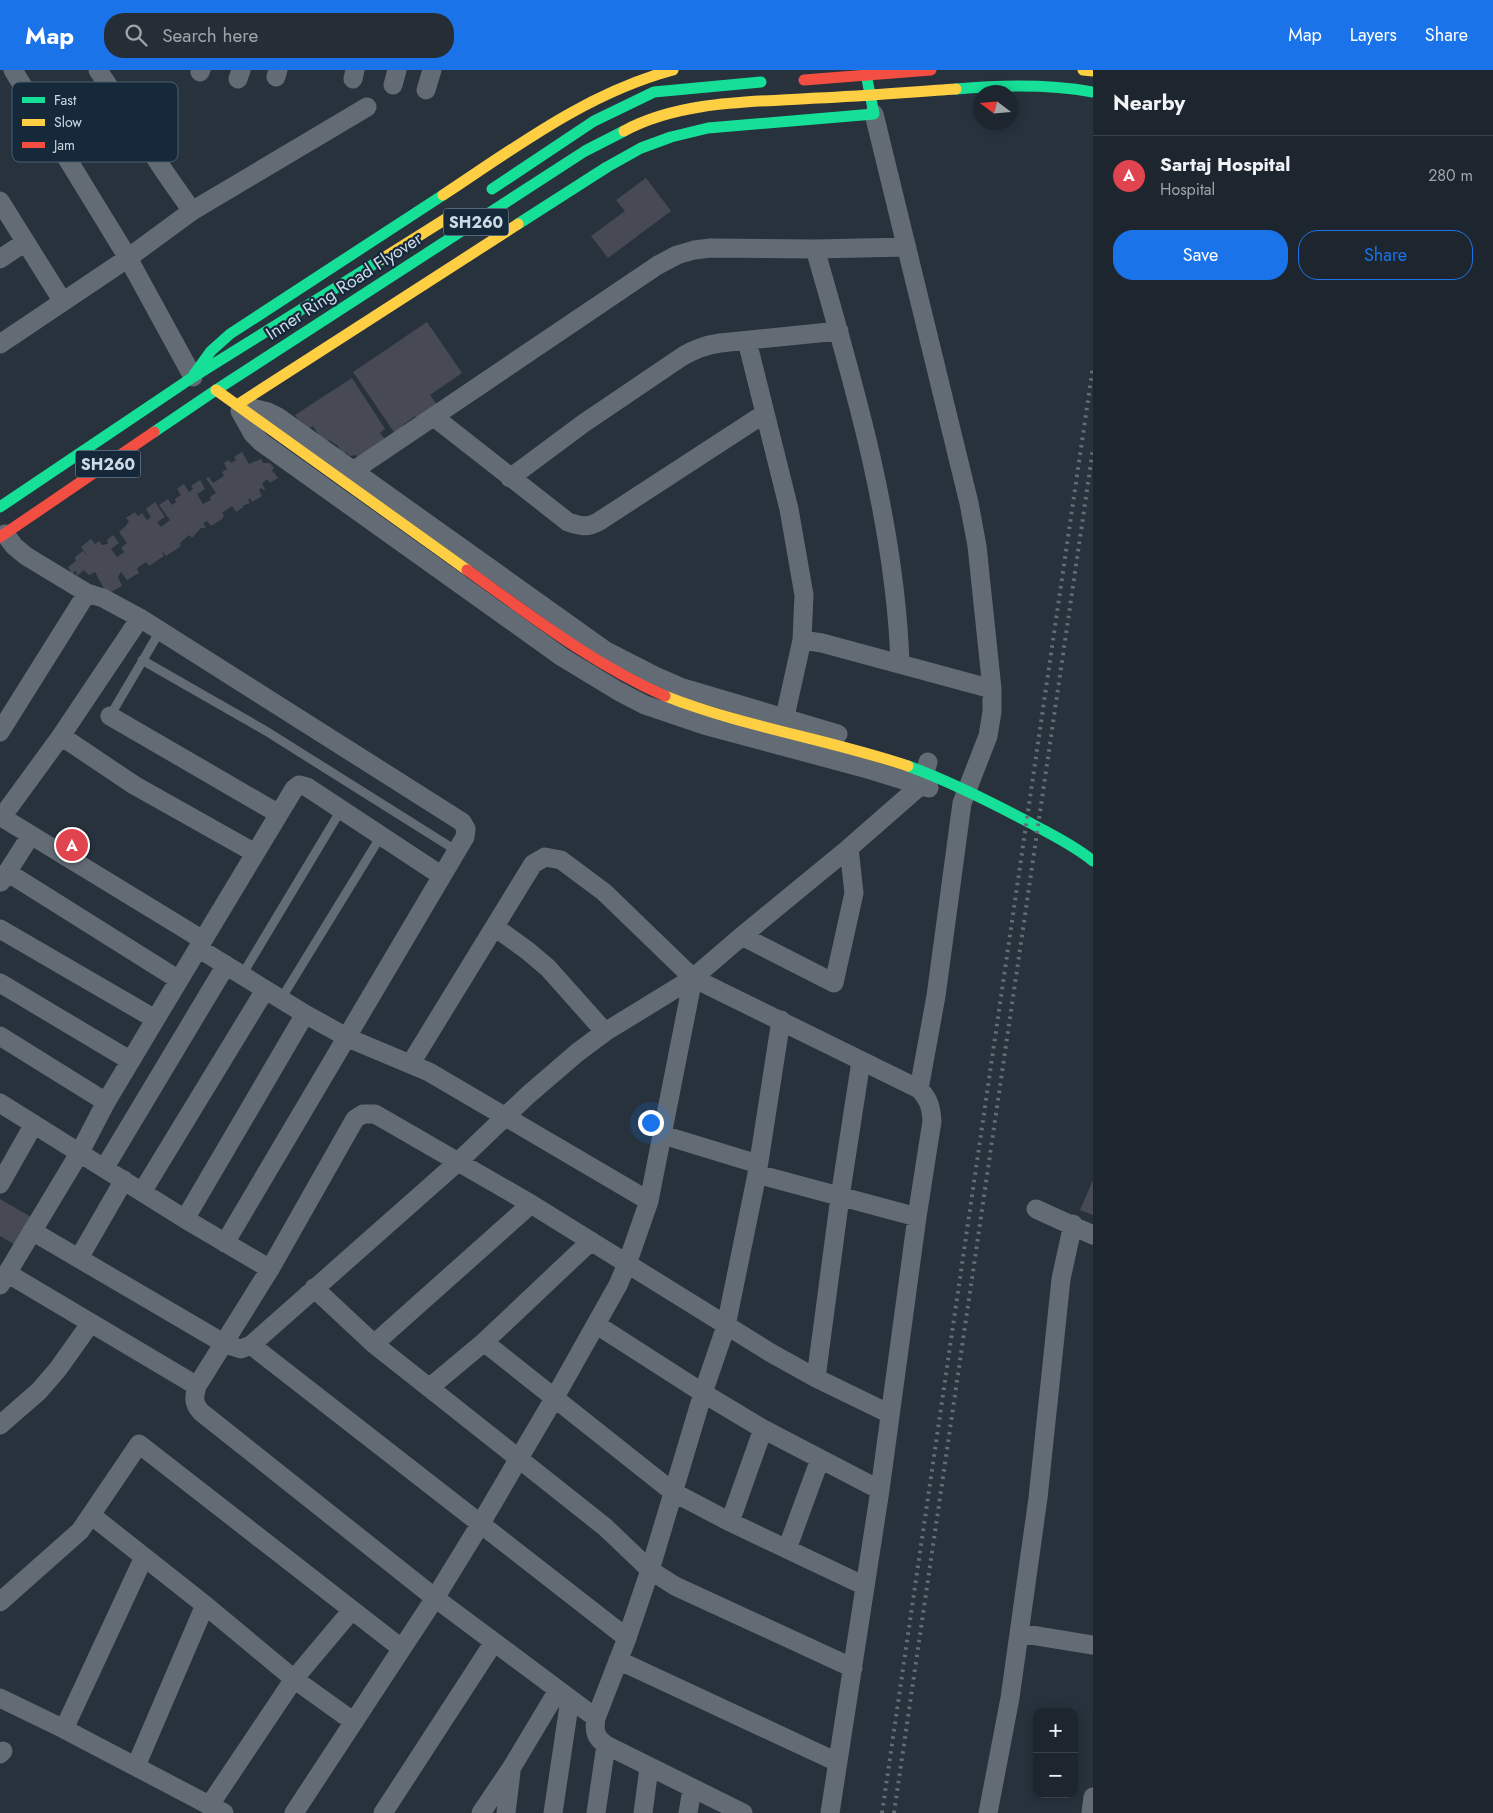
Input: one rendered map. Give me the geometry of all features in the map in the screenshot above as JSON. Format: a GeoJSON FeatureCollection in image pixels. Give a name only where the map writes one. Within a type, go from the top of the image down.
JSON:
{"type":"FeatureCollection","features":[{"type":"Feature","properties":{"kind":"main road"},"geometry":{"type":"LineString","coordinates":[[193,377],[210,351],[230,334],[568,113],[608,92],[647,76],[673,70]]}},
{"type":"Feature","properties":{"kind":"main road"},"geometry":{"type":"LineString","coordinates":[[237,405],[607,167],[641,148],[671,137],[708,128],[874,114],[865,70]]}},
{"type":"Feature","properties":{"kind":"main road"},"geometry":{"type":"LineString","coordinates":[[788,81],[932,70]]}},
{"type":"Feature","properties":{"kind":"main road"},"geometry":{"type":"LineString","coordinates":[[1083,70],[1093,71]]}},
{"type":"Feature","properties":{"kind":"main road"},"geometry":{"type":"LineString","coordinates":[[480,197],[594,120],[654,92],[768,82]]}},
{"type":"Feature","properties":{"kind":"main road","name":"Inner Ring Road Flyover"},"geometry":{"type":"LineString","coordinates":[[216,390],[585,151],[634,125],[669,113],[730,103],[990,86],[1072,88],[1093,92]]}},
{"type":"Feature","properties":{"kind":"main road","name":"Inner Ring Road Flyover"},"geometry":{"type":"LineString","coordinates":[[0,508],[193,377],[463,208]]}},
{"type":"Feature","properties":{"kind":"main road"},"geometry":{"type":"LineString","coordinates":[[216,390],[587,656],[648,689],[724,716],[876,756],[929,774],[977,794],[1071,845],[1093,861]]}},
{"type":"Feature","properties":{"kind":"main road","name":"SH260"},"geometry":{"type":"LineString","coordinates":[[3,535],[216,390]]}},
{"type":"Feature","properties":{"kind":"street"},"geometry":{"type":"LineString","coordinates":[[0,76],[12,70],[19,82]]}},
{"type":"Feature","properties":{"kind":"street"},"geometry":{"type":"LineString","coordinates":[[98,70],[106,82]]}},
{"type":"Feature","properties":{"kind":"street"},"geometry":{"type":"LineString","coordinates":[[426,90],[432,70]]}},
{"type":"Feature","properties":{"kind":"street"},"geometry":{"type":"LineString","coordinates":[[0,344],[128,258],[192,211],[367,107]]}},
{"type":"Feature","properties":{"kind":"street"},"geometry":{"type":"LineString","coordinates":[[874,114],[969,503],[978,555],[992,689],[992,712],[988,736],[962,803],[936,996],[919,1089]]}},
{"type":"Feature","properties":{"kind":"street"},"geometry":{"type":"LineString","coordinates":[[69,162],[128,258],[193,377]]}},
{"type":"Feature","properties":{"kind":"street"},"geometry":{"type":"LineString","coordinates":[[158,162],[192,211]]}},
{"type":"Feature","properties":{"kind":"street"},"geometry":{"type":"LineString","coordinates":[[0,201],[63,302]]}},
{"type":"Feature","properties":{"kind":"street"},"geometry":{"type":"LineString","coordinates":[[0,259],[25,242]]}},
{"type":"Feature","properties":{"kind":"street"},"geometry":{"type":"LineString","coordinates":[[353,471],[658,265],[677,255],[711,248],[815,249],[907,247]]}},
{"type":"Feature","properties":{"kind":"street"},"geometry":{"type":"LineString","coordinates":[[815,249],[839,331],[877,481],[898,617],[900,663]]}},
{"type":"Feature","properties":{"kind":"street"},"geometry":{"type":"LineString","coordinates":[[510,478],[584,423],[683,356],[707,345],[839,331]]}},
{"type":"Feature","properties":{"kind":"street"},"geometry":{"type":"LineString","coordinates":[[746,340],[789,509],[804,594],[802,640],[778,746]]}},
{"type":"Feature","properties":{"kind":"street"},"geometry":{"type":"LineString","coordinates":[[237,405],[268,412],[278,417],[606,651],[680,687],[928,762],[971,780]]}},
{"type":"Feature","properties":{"kind":"street"},"geometry":{"type":"LineString","coordinates":[[237,405],[246,424],[262,442],[562,658],[590,675],[645,705],[674,716],[921,784],[962,803]]}},
{"type":"Feature","properties":{"kind":"street"},"geometry":{"type":"LineString","coordinates":[[434,417],[568,522],[580,526],[590,526],[764,414]]}},
{"type":"Feature","properties":{"kind":"street"},"geometry":{"type":"LineString","coordinates":[[3,535],[26,556],[87,593],[103,598],[140,618],[462,822],[466,829],[465,837],[457,851],[225,1243]]}},
{"type":"Feature","properties":{"kind":"street"},"geometry":{"type":"LineString","coordinates":[[0,732],[87,593]]}},
{"type":"Feature","properties":{"kind":"street"},"geometry":{"type":"LineString","coordinates":[[140,618],[61,736],[1,817],[201,944],[234,970],[305,1014],[348,1038],[429,1072],[649,1201]]}},
{"type":"Feature","properties":{"kind":"street"},"geometry":{"type":"LineString","coordinates":[[802,640],[822,643],[900,663],[992,689]]}},
{"type":"Feature","properties":{"kind":"street"},"geometry":{"type":"LineString","coordinates":[[110,716],[279,814]]}},
{"type":"Feature","properties":{"kind":"street"},"geometry":{"type":"LineString","coordinates":[[61,736],[134,785],[255,853]]}},
{"type":"Feature","properties":{"kind":"street"},"geometry":{"type":"LineString","coordinates":[[32,1231],[225,1344],[241,1349],[251,1345],[459,1161],[528,1095],[578,1052],[605,1032],[693,978],[849,848],[921,784],[928,762]]}},
{"type":"Feature","properties":{"kind":"street"},"geometry":{"type":"LineString","coordinates":[[198,1386],[90,1324],[4,1279],[80,1152],[106,1102],[155,1019],[279,814],[299,785],[307,787],[442,876]]}},
{"type":"Feature","properties":{"kind":"street"},"geometry":{"type":"LineString","coordinates":[[31,835],[3,877],[179,980]]}},
{"type":"Feature","properties":{"kind":"street"},"geometry":{"type":"LineString","coordinates":[[742,936],[834,983],[854,893],[849,848]]}},
{"type":"Feature","properties":{"kind":"street"},"geometry":{"type":"LineString","coordinates":[[411,1063],[533,864],[545,857],[561,860],[604,892],[693,978],[919,1089],[927,1097],[932,1107],[932,1121],[880,1490],[830,1813]]}},
{"type":"Feature","properties":{"kind":"street"},"geometry":{"type":"LineString","coordinates":[[495,927],[548,968],[605,1032]]}},
{"type":"Feature","properties":{"kind":"street"},"geometry":{"type":"LineString","coordinates":[[0,929],[155,1019]]}},
{"type":"Feature","properties":{"kind":"street"},"geometry":{"type":"LineString","coordinates":[[105,1167],[234,970]]}},
{"type":"Feature","properties":{"kind":"street"},"geometry":{"type":"LineString","coordinates":[[294,1813],[435,1598],[481,1523],[597,1325],[627,1264],[649,1201],[693,978]]}},
{"type":"Feature","properties":{"kind":"street"},"geometry":{"type":"LineString","coordinates":[[0,983],[131,1061]]}},
{"type":"Feature","properties":{"kind":"street"},"geometry":{"type":"LineString","coordinates":[[142,1192],[273,995]]}},
{"type":"Feature","properties":{"kind":"street"},"geometry":{"type":"LineString","coordinates":[[185,1218],[305,1014]]}},
{"type":"Feature","properties":{"kind":"street"},"geometry":{"type":"LineString","coordinates":[[737,1812],[606,1745],[598,1739],[594,1730],[596,1718],[650,1570],[703,1394],[726,1326],[758,1169],[781,1020]]}},
{"type":"Feature","properties":{"kind":"street"},"geometry":{"type":"LineString","coordinates":[[0,1036],[106,1102]]}},
{"type":"Feature","properties":{"kind":"street"},"geometry":{"type":"LineString","coordinates":[[816,1378],[840,1197],[861,1061]]}},
{"type":"Feature","properties":{"kind":"street"},"geometry":{"type":"LineString","coordinates":[[0,1103],[270,1270]]}},
{"type":"Feature","properties":{"kind":"street"},"geometry":{"type":"LineString","coordinates":[[596,1718],[435,1598],[201,1412],[195,1405],[194,1396],[198,1386],[270,1270],[355,1119],[363,1114],[375,1114],[531,1204],[771,1353],[816,1378],[890,1414]]}},
{"type":"Feature","properties":{"kind":"street"},"geometry":{"type":"LineString","coordinates":[[0,1184],[34,1124]]}},
{"type":"Feature","properties":{"kind":"street"},"geometry":{"type":"LineString","coordinates":[[663,1135],[840,1197],[917,1217]]}},
{"type":"Feature","properties":{"kind":"street"},"geometry":{"type":"LineString","coordinates":[[78,1258],[124,1180]]}},
{"type":"Feature","properties":{"kind":"street"},"geometry":{"type":"LineString","coordinates":[[374,1344],[531,1204]]}},
{"type":"Feature","properties":{"kind":"street"},"geometry":{"type":"LineString","coordinates":[[1036,1209],[1073,1224],[1093,1235]]}},
{"type":"Feature","properties":{"kind":"street"},"geometry":{"type":"LineString","coordinates":[[988,1813],[1010,1698],[1038,1498],[1061,1279],[1073,1224]]}},
{"type":"Feature","properties":{"kind":"street"},"geometry":{"type":"LineString","coordinates":[[429,1388],[484,1342],[591,1241]]}},
{"type":"Feature","properties":{"kind":"street"},"geometry":{"type":"LineString","coordinates":[[314,1288],[374,1344],[518,1460],[605,1527],[650,1570],[675,1586],[853,1668]]}},
{"type":"Feature","properties":{"kind":"street"},"geometry":{"type":"LineString","coordinates":[[0,1424],[39,1391],[58,1369],[90,1324]]}},
{"type":"Feature","properties":{"kind":"street"},"geometry":{"type":"LineString","coordinates":[[597,1325],[703,1394],[763,1429],[880,1490]]}},
{"type":"Feature","properties":{"kind":"street"},"geometry":{"type":"LineString","coordinates":[[484,1342],[673,1492],[730,1522],[865,1586]]}},
{"type":"Feature","properties":{"kind":"street"},"geometry":{"type":"LineString","coordinates":[[251,1345],[626,1638]]}},
{"type":"Feature","properties":{"kind":"street"},"geometry":{"type":"LineString","coordinates":[[730,1522],[763,1429]]}},
{"type":"Feature","properties":{"kind":"street"},"geometry":{"type":"LineString","coordinates":[[0,1602],[80,1531],[140,1444],[401,1648]]}},
{"type":"Feature","properties":{"kind":"street"},"geometry":{"type":"LineString","coordinates":[[787,1549],[820,1459]]}},
{"type":"Feature","properties":{"kind":"street"},"geometry":{"type":"LineString","coordinates":[[91,1515],[294,1679],[354,1722]]}},
{"type":"Feature","properties":{"kind":"street"},"geometry":{"type":"LineString","coordinates":[[64,1729],[144,1558]]}},
{"type":"Feature","properties":{"kind":"street"},"geometry":{"type":"LineString","coordinates":[[136,1766],[204,1605]]}},
{"type":"Feature","properties":{"kind":"street"},"geometry":{"type":"LineString","coordinates":[[0,1698],[136,1766],[216,1809],[294,1679],[352,1610]]}},
{"type":"Feature","properties":{"kind":"street"},"geometry":{"type":"LineString","coordinates":[[1019,1633],[1093,1646]]}},
{"type":"Feature","properties":{"kind":"street"},"geometry":{"type":"LineString","coordinates":[[383,1813],[494,1642]]}},
{"type":"Feature","properties":{"kind":"street"},"geometry":{"type":"LineString","coordinates":[[618,1660],[837,1762]]}},
{"type":"Feature","properties":{"kind":"street"},"geometry":{"type":"LineString","coordinates":[[481,1813],[564,1695]]}},
{"type":"Feature","properties":{"kind":"street"},"geometry":{"type":"LineString","coordinates":[[553,1813],[564,1695]]}},
{"type":"Feature","properties":{"kind":"street"},"geometry":{"type":"LineString","coordinates":[[596,1813],[606,1745]]}},
{"type":"Feature","properties":{"kind":"street"},"geometry":{"type":"LineString","coordinates":[[506,1813],[512,1767]]}},
{"type":"Feature","properties":{"kind":"street"},"geometry":{"type":"LineString","coordinates":[[643,1813],[649,1768]]}},
{"type":"Feature","properties":{"kind":"street"},"geometry":{"type":"LineString","coordinates":[[688,1813],[692,1789]]}},
{"type":"Feature","properties":{"kind":"street"},"geometry":{"type":"LineString","coordinates":[[1091,1813],[1093,1797]]}},
{"type":"Feature","properties":{"kind":"lane"},"geometry":{"type":"LineString","coordinates":[[110,716],[160,631]]}},
{"type":"Feature","properties":{"kind":"lane"},"geometry":{"type":"LineString","coordinates":[[142,660],[266,731],[457,851]]}},
{"type":"Feature","properties":{"kind":"lane"},"geometry":{"type":"LineString","coordinates":[[234,970],[341,810]]}},
{"type":"Feature","properties":{"kind":"lane"},"geometry":{"type":"LineString","coordinates":[[273,995],[381,836]]}},
{"type":"Feature","properties":{"kind":"building"},"geometry":{"type":"Polygon","coordinates":[[[646,178],[671,211],[608,258],[591,236],[625,211],[616,200],[646,178]]]}},
{"type":"Feature","properties":{"kind":"building"},"geometry":{"type":"Polygon","coordinates":[[[427,322],[462,373],[430,395],[438,406],[421,425],[415,416],[403,425],[404,429],[396,435],[353,372],[427,322]]]}},
{"type":"Feature","properties":{"kind":"building"},"geometry":{"type":"Polygon","coordinates":[[[352,378],[385,429],[380,433],[387,442],[359,460],[356,455],[350,456],[346,452],[343,456],[338,446],[329,440],[324,443],[313,426],[305,431],[295,415],[352,378]]]}},
{"type":"Feature","properties":{"kind":"building"},"geometry":{"type":"Polygon","coordinates":[[[242,452],[249,464],[261,459],[263,463],[270,463],[274,468],[272,470],[278,478],[270,483],[267,479],[262,484],[265,489],[261,488],[259,490],[262,496],[252,502],[250,498],[248,500],[250,503],[242,506],[244,507],[236,512],[232,506],[222,513],[224,515],[222,519],[211,526],[207,521],[203,523],[206,528],[201,528],[192,538],[189,535],[182,541],[181,546],[166,556],[161,550],[164,556],[149,566],[146,562],[137,568],[139,573],[127,580],[121,572],[118,577],[122,586],[107,594],[95,572],[89,575],[84,570],[77,576],[76,571],[72,574],[68,567],[76,561],[75,557],[83,551],[88,556],[81,547],[91,539],[95,544],[99,541],[102,545],[108,544],[107,540],[113,535],[119,543],[111,549],[117,557],[124,552],[121,548],[127,543],[119,532],[129,521],[126,518],[135,512],[138,516],[142,513],[147,520],[151,517],[146,509],[155,502],[165,517],[157,522],[161,527],[170,520],[159,505],[168,499],[172,505],[176,502],[175,499],[181,495],[177,489],[184,484],[189,492],[193,489],[191,486],[200,480],[205,489],[197,494],[203,504],[211,500],[210,497],[216,493],[206,478],[209,477],[213,483],[224,476],[222,472],[227,469],[224,463],[229,460],[231,463],[236,460],[234,457],[242,452]]]}},
{"type":"Feature","properties":{"kind":"building"},"geometry":{"type":"Polygon","coordinates":[[[71,832],[82,840],[73,855],[61,847],[71,832]]]}},
{"type":"Feature","properties":{"kind":"building"},"geometry":{"type":"Polygon","coordinates":[[[1093,1180],[1093,1215],[1080,1210],[1093,1180]]]}},
{"type":"Feature","properties":{"kind":"building"},"geometry":{"type":"Polygon","coordinates":[[[0,1199],[33,1218],[17,1246],[0,1236],[0,1199]]]}},
{"type":"Feature","properties":{"kind":"railway"},"geometry":{"type":"LineString","coordinates":[[882,1813],[1093,366]]}},
{"type":"Feature","properties":{"kind":"railway"},"geometry":{"type":"LineString","coordinates":[[894,1813],[1093,449]]}},
{"type":"Feature","properties":{"kind":"traffic: fast"},"geometry":{"type":"LineString","coordinates":[[518,224],[607,167],[641,148],[671,137],[708,128],[874,114],[866,74]]}},
{"type":"Feature","properties":{"kind":"traffic: fast"},"geometry":{"type":"LineString","coordinates":[[492,189],[594,121],[654,92],[761,82]]}},
{"type":"Feature","properties":{"kind":"traffic: fast"},"geometry":{"type":"LineString","coordinates":[[956,89],[1025,86],[1093,92]]}},
{"type":"Feature","properties":{"kind":"traffic: fast"},"geometry":{"type":"LineString","coordinates":[[154,432],[585,151],[624,131]]}},
{"type":"Feature","properties":{"kind":"traffic: fast"},"geometry":{"type":"LineString","coordinates":[[193,376],[211,351],[230,334],[443,195]]}},
{"type":"Feature","properties":{"kind":"traffic: fast"},"geometry":{"type":"LineString","coordinates":[[0,507],[193,377],[382,259]]}},
{"type":"Feature","properties":{"kind":"traffic: fast"},"geometry":{"type":"LineString","coordinates":[[908,766],[956,786],[1003,809],[1064,841],[1093,861]]}},
{"type":"Feature","properties":{"kind":"traffic: slow"},"geometry":{"type":"LineString","coordinates":[[443,195],[525,140],[582,107],[611,92],[673,70]]}},
{"type":"Feature","properties":{"kind":"traffic: slow"},"geometry":{"type":"LineString","coordinates":[[1083,70],[1093,71]]}},
{"type":"Feature","properties":{"kind":"traffic: slow"},"geometry":{"type":"LineString","coordinates":[[624,131],[670,113],[719,104],[956,89]]}},
{"type":"Feature","properties":{"kind":"traffic: slow"},"geometry":{"type":"LineString","coordinates":[[382,259],[452,215]]}},
{"type":"Feature","properties":{"kind":"traffic: slow"},"geometry":{"type":"LineString","coordinates":[[237,405],[518,224]]}},
{"type":"Feature","properties":{"kind":"traffic: slow"},"geometry":{"type":"LineString","coordinates":[[216,390],[467,570]]}},
{"type":"Feature","properties":{"kind":"traffic: slow"},"geometry":{"type":"LineString","coordinates":[[665,696],[756,725],[908,766]]}},
{"type":"Feature","properties":{"kind":"traffic: jam"},"geometry":{"type":"LineString","coordinates":[[804,80],[931,70]]}},
{"type":"Feature","properties":{"kind":"traffic: jam"},"geometry":{"type":"LineString","coordinates":[[0,537],[154,432]]}},
{"type":"Feature","properties":{"kind":"traffic: jam"},"geometry":{"type":"LineString","coordinates":[[467,570],[539,622],[588,654],[638,683],[665,696]]}},
{"type":"Feature","properties":{"kind":"place","name":"Sartaj Hospital"},"geometry":{"type":"Point","coordinates":[72,845]}}]}
